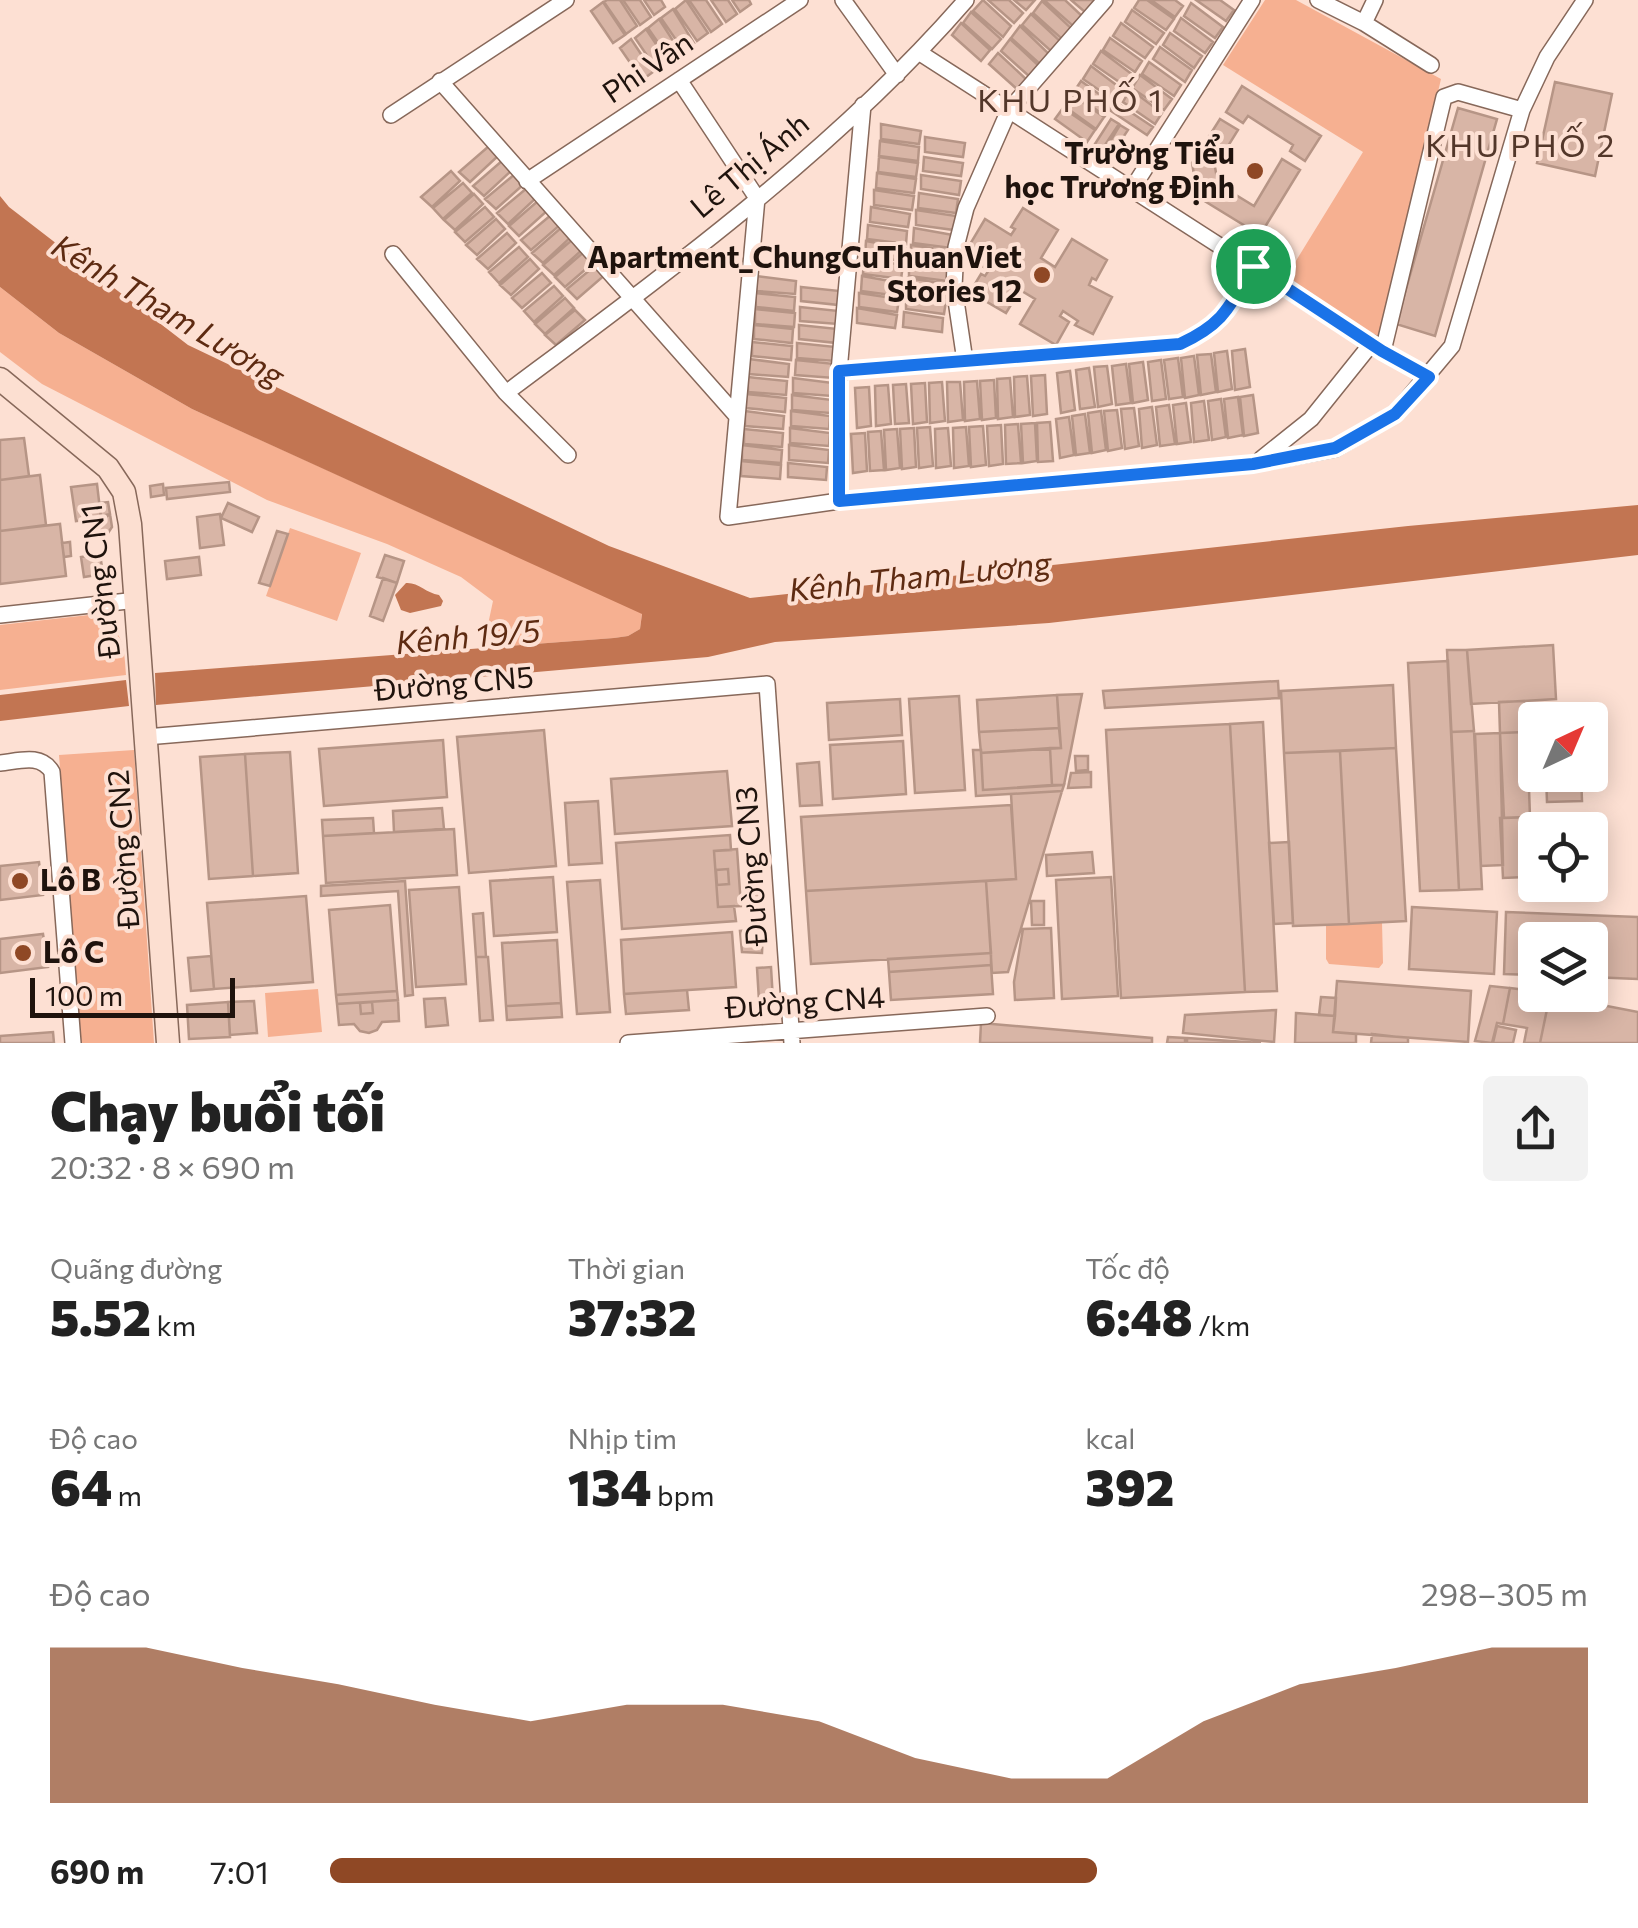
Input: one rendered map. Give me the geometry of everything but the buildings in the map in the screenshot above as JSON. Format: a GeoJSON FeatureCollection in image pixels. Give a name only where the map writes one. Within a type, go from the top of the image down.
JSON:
{"type":"FeatureCollection","features":[{"type":"Feature","properties":{"kind":"street"},"geometry":{"type":"LineString","coordinates":[[391,115],[566,0]]}},
{"type":"Feature","properties":{"kind":"street","name":"Phi Vân"},"geometry":{"type":"LineString","coordinates":[[527,182],[800,0]]}},
{"type":"Feature","properties":{"kind":"street"},"geometry":{"type":"LineString","coordinates":[[843,0],[897,75]]}},
{"type":"Feature","properties":{"kind":"street","name":"Lê Thị Ánh"},"geometry":{"type":"LineString","coordinates":[[506,392],[758,198],[897,75],[966,0]]}},
{"type":"Feature","properties":{"kind":"street"},"geometry":{"type":"LineString","coordinates":[[966,361],[954,288],[956,247],[966,208],[1009,110],[1105,0]]}},
{"type":"Feature","properties":{"kind":"street"},"geometry":{"type":"LineString","coordinates":[[1132,189],[1252,0]]}},
{"type":"Feature","properties":{"kind":"street"},"geometry":{"type":"LineString","coordinates":[[1318,0],[1432,65]]}},
{"type":"Feature","properties":{"kind":"street"},"geometry":{"type":"LineString","coordinates":[[1364,23],[1375,0]]}},
{"type":"Feature","properties":{"kind":"street"},"geometry":{"type":"LineString","coordinates":[[680,80],[758,198],[728,517],[839,501],[1253,464],[1335,448],[1395,414],[1452,346],[1522,110],[1547,57],[1585,0]]}},
{"type":"Feature","properties":{"kind":"street"},"geometry":{"type":"LineString","coordinates":[[920,53],[1429,377]]}},
{"type":"Feature","properties":{"kind":"street"},"geometry":{"type":"LineString","coordinates":[[440,81],[736,414]]}},
{"type":"Feature","properties":{"kind":"street"},"geometry":{"type":"LineString","coordinates":[[1253,464],[1311,419],[1377,347],[1444,97],[1458,92],[1522,110]]}},
{"type":"Feature","properties":{"kind":"street"},"geometry":{"type":"LineString","coordinates":[[839,501],[839,371],[863,104]]}},
{"type":"Feature","properties":{"kind":"street"},"geometry":{"type":"LineString","coordinates":[[393,254],[506,392],[568,456]]}},
{"type":"Feature","properties":{"kind":"street"},"geometry":{"type":"LineString","coordinates":[[839,371],[1180,344],[1206,332],[1223,318],[1253,266]]}},
{"type":"Feature","properties":{"kind":"street","name":"Đường CN1"},"geometry":{"type":"LineString","coordinates":[[0,379],[82,445],[120,484],[128,513],[145,711]]}},
{"type":"Feature","properties":{"kind":"street"},"geometry":{"type":"LineString","coordinates":[[0,615],[137,600]]}},
{"type":"Feature","properties":{"kind":"street","name":"Đường CN5"},"geometry":{"type":"LineString","coordinates":[[146,737],[766,684]]}},
{"type":"Feature","properties":{"kind":"street","name":"Đường CN3"},"geometry":{"type":"LineString","coordinates":[[766,684],[791,1038]]}},
{"type":"Feature","properties":{"kind":"street","name":"Đường CN2"},"geometry":{"type":"LineString","coordinates":[[145,711],[168,1043]]}},
{"type":"Feature","properties":{"kind":"street"},"geometry":{"type":"LineString","coordinates":[[0,763],[37,759],[52,772],[73,1043]]}},
{"type":"Feature","properties":{"kind":"street","name":"Đường CN4"},"geometry":{"type":"LineString","coordinates":[[628,1043],[791,1038],[987,1016]]}},
{"type":"Feature","properties":{"kind":"shaded area"},"geometry":{"type":"Polygon","coordinates":[[[1265,0],[1296,0],[1441,79],[1379,342],[1286,277],[1363,152],[1223,65],[1265,0]]]}},
{"type":"Feature","properties":{"kind":"shaded area","name":"Kênh Tham Lương"},"geometry":{"type":"Polygon","coordinates":[[[0,196],[9,207],[188,345],[609,546],[750,598],[1408,526],[1638,505],[1638,555],[1049,623],[775,642],[708,657],[156,705],[155,673],[614,638],[640,629],[642,614],[192,409],[59,333],[0,287],[0,196]]]}},
{"type":"Feature","properties":{"kind":"shaded area"},"geometry":{"type":"Polygon","coordinates":[[[0,287],[59,333],[192,409],[642,613],[640,629],[614,638],[483,648],[493,601],[461,577],[387,544],[267,500],[42,384],[0,352],[0,287]]]}},
{"type":"Feature","properties":{"kind":"shaded area"},"geometry":{"type":"Polygon","coordinates":[[[290,528],[361,553],[337,621],[266,596],[290,528]]]}},
{"type":"Feature","properties":{"kind":"shaded area"},"geometry":{"type":"Polygon","coordinates":[[[406,583],[439,595],[441,606],[410,613],[401,610],[395,595],[406,583]]]}},
{"type":"Feature","properties":{"kind":"shaded area"},"geometry":{"type":"Polygon","coordinates":[[[89,615],[109,625],[120,637],[126,675],[0,690],[0,625],[89,615]]]}},
{"type":"Feature","properties":{"kind":"shaded area"},"geometry":{"type":"Polygon","coordinates":[[[126,680],[129,706],[0,721],[0,695],[126,680]]]}},
{"type":"Feature","properties":{"kind":"shaded area"},"geometry":{"type":"Polygon","coordinates":[[[134,750],[154,1043],[81,1043],[59,755],[134,750]]]}},
{"type":"Feature","properties":{"kind":"shaded area"},"geometry":{"type":"Polygon","coordinates":[[[1382,922],[1383,963],[1379,968],[1329,964],[1326,925],[1382,922]]]}},
{"type":"Feature","properties":{"kind":"shaded area"},"geometry":{"type":"Polygon","coordinates":[[[318,989],[322,1032],[268,1037],[265,993],[318,989]]]}},
{"type":"Feature","properties":{"kind":"place","name":"Trường Tiểu học Trương Định"},"geometry":{"type":"Point","coordinates":[1255,171]}},
{"type":"Feature","properties":{"kind":"place","name":"Apartment_ChungCuThuanViet Stories 12"},"geometry":{"type":"Point","coordinates":[1042,275]}},
{"type":"Feature","properties":{"kind":"place","name":"Lô B"},"geometry":{"type":"Point","coordinates":[20,881]}},
{"type":"Feature","properties":{"kind":"place","name":"Lô C"},"geometry":{"type":"Point","coordinates":[23,953]}},
{"type":"Feature","properties":{"kind":"district","name":"KHU PHỐ 1"},"geometry":{"type":"Point","coordinates":[1071,101]}},
{"type":"Feature","properties":{"kind":"district","name":"KHU PHỐ 2"},"geometry":{"type":"Point","coordinates":[1521,146]}},
{"type":"Feature","properties":{"kind":"route"},"geometry":{"type":"LineString","coordinates":[[1253,266],[1382,351],[1429,377],[1395,414],[1335,448],[1253,464],[839,501],[839,371],[1180,344],[1206,332],[1223,318],[1253,266]]}},
{"type":"Feature","properties":{"kind":"water label","name":"Kênh 19/5"},"geometry":{"type":"Point","coordinates":[468,637]}}]}
